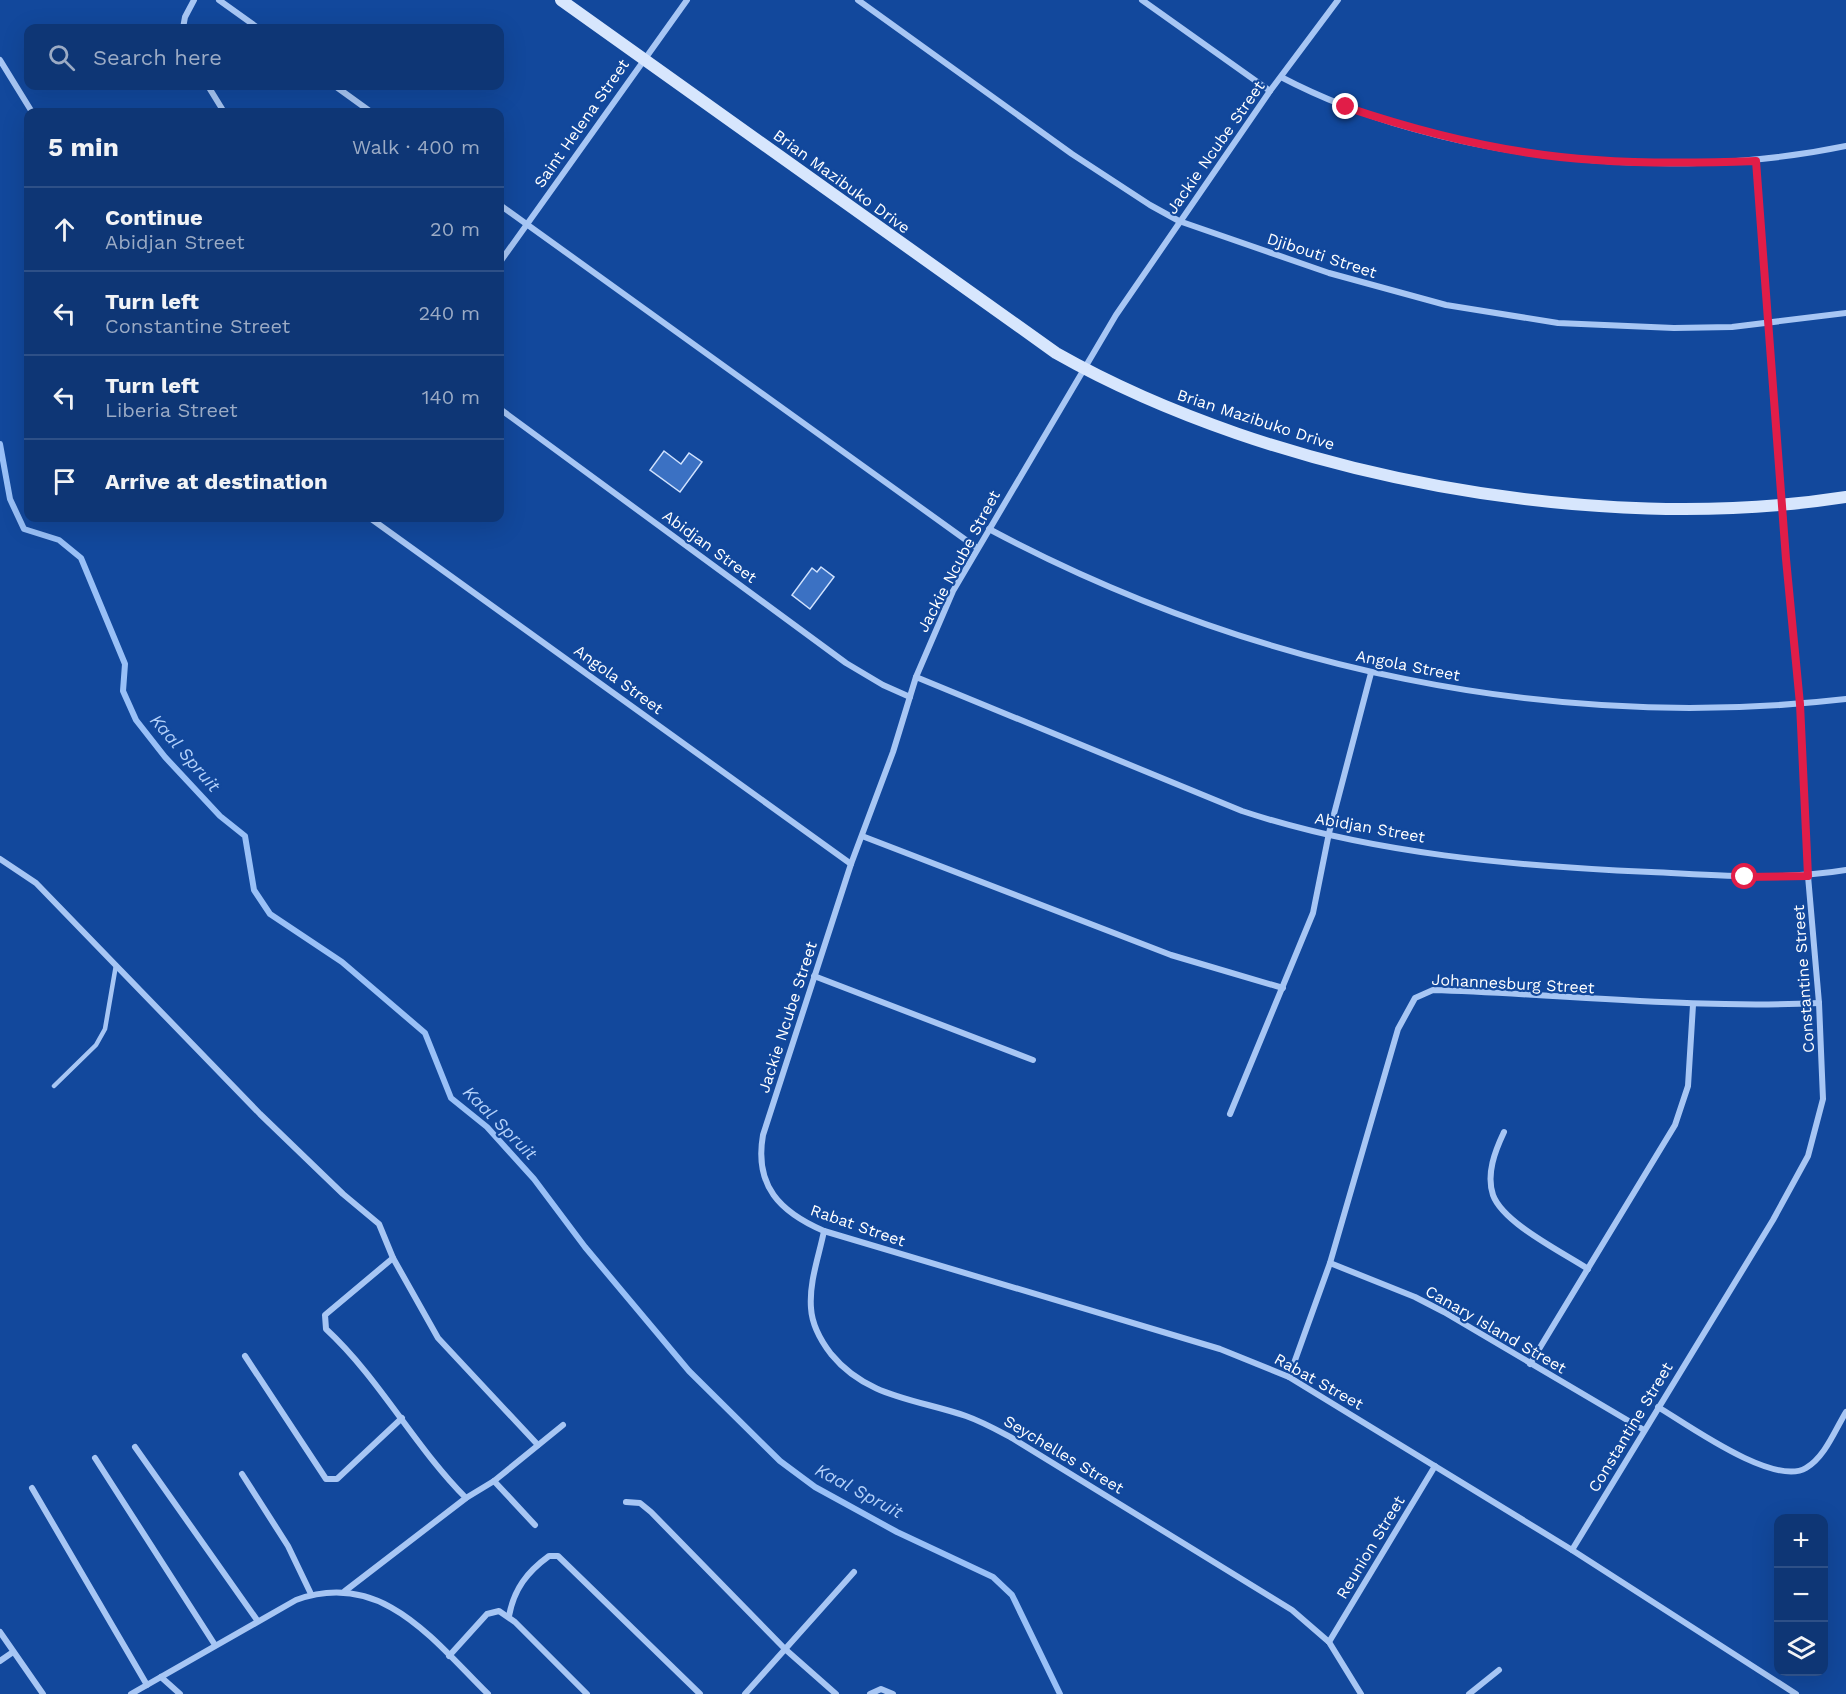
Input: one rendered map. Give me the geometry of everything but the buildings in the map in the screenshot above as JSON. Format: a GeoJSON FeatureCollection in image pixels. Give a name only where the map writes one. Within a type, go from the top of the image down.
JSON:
{"type":"FeatureCollection","features":[{"type":"Feature","properties":{"kind":"street"},"geometry":{"type":"LineString","coordinates":[[184,24],[194,0]]}},
{"type":"Feature","properties":{"kind":"street"},"geometry":{"type":"LineString","coordinates":[[219,0],[252,24]]}},
{"type":"Feature","properties":{"kind":"street","name":"Brian Mazibuko Drive"},"geometry":{"type":"LineString","coordinates":[[561,0],[1004,318],[1082,368],[1182,414],[1236,433],[1344,465],[1514,497],[1628,508],[1701,508],[1846,497]]}},
{"type":"Feature","properties":{"kind":"street","name":"Saint Helena Street"},"geometry":{"type":"LineString","coordinates":[[504,256],[642,59],[687,0]]}},
{"type":"Feature","properties":{"kind":"street","name":"Djibouti Street"},"geometry":{"type":"LineString","coordinates":[[858,0],[1081,160],[1179,221],[1329,273],[1393,292],[1503,316],[1558,323],[1674,328],[1767,324],[1846,313]]}},
{"type":"Feature","properties":{"kind":"street"},"geometry":{"type":"LineString","coordinates":[[1142,0],[1270,91]]}},
{"type":"Feature","properties":{"kind":"street","name":"Jackie Ncube Street"},"geometry":{"type":"LineString","coordinates":[[778,1203],[765,1180],[760,1152],[763,1135],[851,864],[916,677],[938,622],[976,548],[1082,368],[1179,221],[1270,91],[1338,0]]}},
{"type":"Feature","properties":{"kind":"street"},"geometry":{"type":"LineString","coordinates":[[0,60],[30,108]]}},
{"type":"Feature","properties":{"kind":"street"},"geometry":{"type":"LineString","coordinates":[[1281,77],[1322,98],[1376,117],[1466,141],[1524,152],[1594,160],[1671,164],[1756,161],[1846,146]]}},
{"type":"Feature","properties":{"kind":"street"},"geometry":{"type":"LineString","coordinates":[[210,90],[222,108]]}},
{"type":"Feature","properties":{"kind":"street"},"geometry":{"type":"LineString","coordinates":[[341,90],[365,108]]}},
{"type":"Feature","properties":{"kind":"street","name":"Constantine Street"},"geometry":{"type":"LineString","coordinates":[[1572,1551],[1773,1220],[1808,1156],[1823,1099],[1820,1003],[1808,876],[1800,704],[1767,324],[1756,161]]}},
{"type":"Feature","properties":{"kind":"street"},"geometry":{"type":"LineString","coordinates":[[504,208],[976,548]]}},
{"type":"Feature","properties":{"kind":"street","name":"Abidjan Street"},"geometry":{"type":"LineString","coordinates":[[504,412],[846,663],[883,685],[910,697]]}},
{"type":"Feature","properties":{"kind":"street","name":"Angola Street"},"geometry":{"type":"LineString","coordinates":[[376,522],[851,864]]}},
{"type":"Feature","properties":{"kind":"street","name":"Angola Street"},"geometry":{"type":"LineString","coordinates":[[989,529],[1073,572],[1198,623],[1293,653],[1371,673],[1477,692],[1573,704],[1651,707],[1800,704],[1846,699]]}},
{"type":"Feature","properties":{"kind":"street"},"geometry":{"type":"LineString","coordinates":[[1230,1114],[1313,913],[1329,833],[1371,673]]}},
{"type":"Feature","properties":{"kind":"street","name":"Abidjan Street"},"geometry":{"type":"LineString","coordinates":[[916,677],[1242,811],[1276,822],[1401,848],[1527,866],[1745,877],[1808,876],[1846,870]]}},
{"type":"Feature","properties":{"kind":"street"},"geometry":{"type":"LineString","coordinates":[[862,837],[1171,955],[1282,988]]}},
{"type":"Feature","properties":{"kind":"street"},"geometry":{"type":"LineString","coordinates":[[0,859],[36,883],[292,1147],[379,1224],[393,1258],[438,1338],[538,1445]]}},
{"type":"Feature","properties":{"kind":"street"},"geometry":{"type":"LineString","coordinates":[[814,976],[1033,1060]]}},
{"type":"Feature","properties":{"kind":"street","name":"Johannesburg Street"},"geometry":{"type":"LineString","coordinates":[[1289,1377],[1329,1263],[1398,1029],[1415,998],[1433,990],[1693,1005],[1758,1006],[1820,1003]]}},
{"type":"Feature","properties":{"kind":"street"},"geometry":{"type":"LineString","coordinates":[[1530,1364],[1664,1145],[1684,1105],[1691,1059],[1693,1005]]}},
{"type":"Feature","properties":{"kind":"street"},"geometry":{"type":"LineString","coordinates":[[1504,1132],[1495,1152],[1491,1182],[1499,1207],[1511,1218],[1588,1269]]}},
{"type":"Feature","properties":{"kind":"street","name":"Rabat Street"},"geometry":{"type":"LineString","coordinates":[[778,1203],[805,1223],[824,1231],[1209,1345],[1289,1377],[1572,1551],[1796,1694]]}},
{"type":"Feature","properties":{"kind":"street","name":"Seychelles Street"},"geometry":{"type":"LineString","coordinates":[[824,1231],[811,1289],[811,1310],[815,1328],[826,1348],[848,1372],[872,1388],[892,1396],[967,1416],[1012,1438],[1269,1593],[1329,1642],[1361,1694]]}},
{"type":"Feature","properties":{"kind":"street"},"geometry":{"type":"LineString","coordinates":[[393,1258],[326,1315],[326,1329],[346,1348],[402,1418],[441,1473],[466,1498]]}},
{"type":"Feature","properties":{"kind":"street","name":"Canary Island Street"},"geometry":{"type":"LineString","coordinates":[[1329,1263],[1415,1297],[1644,1430]]}},
{"type":"Feature","properties":{"kind":"street"},"geometry":{"type":"LineString","coordinates":[[245,1356],[326,1479],[337,1479],[402,1418]]}},
{"type":"Feature","properties":{"kind":"street"},"geometry":{"type":"LineString","coordinates":[[1658,1407],[1760,1466],[1785,1472],[1798,1472],[1813,1463],[1846,1412]]}},
{"type":"Feature","properties":{"kind":"street"},"geometry":{"type":"LineString","coordinates":[[345,1591],[466,1498],[494,1481],[564,1425]]}},
{"type":"Feature","properties":{"kind":"street"},"geometry":{"type":"LineString","coordinates":[[135,1447],[257,1620]]}},
{"type":"Feature","properties":{"kind":"street"},"geometry":{"type":"LineString","coordinates":[[95,1458],[215,1645]]}},
{"type":"Feature","properties":{"kind":"street","name":"Reunion Street"},"geometry":{"type":"LineString","coordinates":[[1329,1642],[1435,1466]]}},
{"type":"Feature","properties":{"kind":"street"},"geometry":{"type":"LineString","coordinates":[[242,1474],[288,1546],[311,1594]]}},
{"type":"Feature","properties":{"kind":"street"},"geometry":{"type":"LineString","coordinates":[[494,1481],[535,1525]]}},
{"type":"Feature","properties":{"kind":"street"},"geometry":{"type":"LineString","coordinates":[[32,1488],[147,1685]]}},
{"type":"Feature","properties":{"kind":"street"},"geometry":{"type":"LineString","coordinates":[[626,1502],[640,1503],[651,1512],[784,1649],[836,1694]]}},
{"type":"Feature","properties":{"kind":"street"},"geometry":{"type":"LineString","coordinates":[[509,1616],[515,1594],[523,1580],[549,1556],[558,1556],[700,1694]]}},
{"type":"Feature","properties":{"kind":"street"},"geometry":{"type":"LineString","coordinates":[[745,1694],[854,1572]]}},
{"type":"Feature","properties":{"kind":"street"},"geometry":{"type":"LineString","coordinates":[[131,1694],[257,1620],[311,1594],[345,1591],[370,1596],[401,1612],[488,1694]]}},
{"type":"Feature","properties":{"kind":"street"},"geometry":{"type":"LineString","coordinates":[[449,1656],[487,1614],[499,1611],[509,1616],[587,1694]]}},
{"type":"Feature","properties":{"kind":"street"},"geometry":{"type":"LineString","coordinates":[[0,1632],[43,1694]]}},
{"type":"Feature","properties":{"kind":"street"},"geometry":{"type":"LineString","coordinates":[[0,1661],[13,1652]]}},
{"type":"Feature","properties":{"kind":"street"},"geometry":{"type":"LineString","coordinates":[[1469,1694],[1499,1670]]}},
{"type":"Feature","properties":{"kind":"street"},"geometry":{"type":"LineString","coordinates":[[160,1677],[180,1694]]}},
{"type":"Feature","properties":{"kind":"street"},"geometry":{"type":"LineString","coordinates":[[870,1694],[881,1689],[893,1694]]}},
{"type":"Feature","properties":{"kind":"lane"},"geometry":{"type":"LineString","coordinates":[[54,1086],[96,1045],[105,1029],[116,965]]}},
{"type":"Feature","properties":{"kind":"waterway","name":"Kaal Spruit"},"geometry":{"type":"LineString","coordinates":[[0,444],[10,499],[24,529],[59,540],[81,558],[125,664],[123,691],[136,720],[165,757],[220,816],[245,836],[254,890],[270,914],[342,962],[425,1033],[451,1098],[487,1127],[534,1179],[585,1247],[689,1371],[780,1461],[815,1487],[897,1532],[993,1577],[1012,1595],[1060,1694]]}},
{"type":"Feature","properties":{"kind":"route"},"geometry":{"type":"LineString","coordinates":[[1346,107],[1466,141],[1524,152],[1594,160],[1671,164],[1756,161],[1786,559],[1800,704],[1808,876],[1745,877]]}}]}
